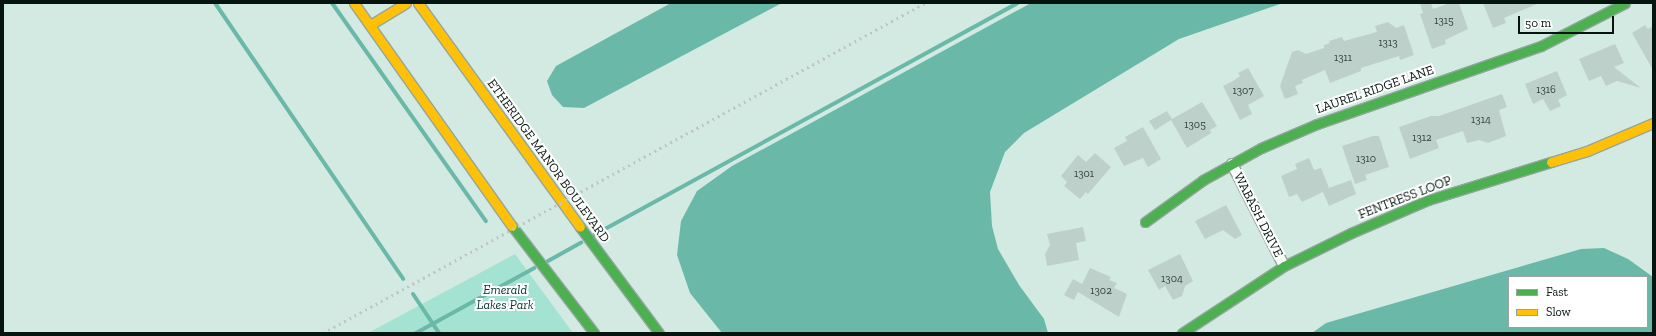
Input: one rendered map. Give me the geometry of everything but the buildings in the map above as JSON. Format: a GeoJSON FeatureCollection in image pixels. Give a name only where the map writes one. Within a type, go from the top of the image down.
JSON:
{"type":"FeatureCollection","features":[{"type":"Feature","properties":{"kind":"street"},"geometry":{"type":"LineString","coordinates":[[354,3],[513,228],[594,333]]}},
{"type":"Feature","properties":{"kind":"street"},"geometry":{"type":"LineString","coordinates":[[370,25],[406,3]]}},
{"type":"Feature","properties":{"kind":"street","name":"ETHERIDGE MANOR BOULEVARD"},"geometry":{"type":"LineString","coordinates":[[418,3],[574,221],[659,333]]}},
{"type":"Feature","properties":{"kind":"street","name":"LAUREL RIDGE LANE"},"geometry":{"type":"LineString","coordinates":[[1144,222],[1203,180],[1232,164],[1317,124],[1541,46],[1625,3]]}},
{"type":"Feature","properties":{"kind":"street","name":"FENTRESS LOOP"},"geometry":{"type":"LineString","coordinates":[[1182,333],[1284,266],[1351,233],[1428,200],[1587,151],[1653,123]]}},
{"type":"Feature","properties":{"kind":"street","name":"WABASH DRIVE"},"geometry":{"type":"LineString","coordinates":[[1232,164],[1284,266]]}},
{"type":"Feature","properties":{"kind":"green space","name":"Emerald Lakes Park"},"geometry":{"type":"Polygon","coordinates":[[[515,254],[573,333],[368,333],[515,254]]]}},
{"type":"Feature","properties":{"kind":"shaded area"},"geometry":{"type":"Polygon","coordinates":[[[671,3],[782,3],[584,108],[563,107],[552,95],[547,81],[556,66],[671,3]]]}},
{"type":"Feature","properties":{"kind":"shaded area"},"geometry":{"type":"Polygon","coordinates":[[[1031,3],[1283,3],[1179,39],[1024,133],[1005,152],[990,192],[992,226],[998,249],[1019,285],[1044,319],[1048,333],[722,333],[690,293],[677,255],[681,221],[697,191],[732,166],[1031,3]]]}},
{"type":"Feature","properties":{"kind":"shaded area"},"geometry":{"type":"Polygon","coordinates":[[[1604,248],[1628,259],[1653,277],[1653,333],[1312,333],[1326,323],[1581,249],[1604,248]]]}},
{"type":"Feature","properties":{"kind":"waterway"},"geometry":{"type":"LineString","coordinates":[[215,3],[403,279]]}},
{"type":"Feature","properties":{"kind":"waterway"},"geometry":{"type":"LineString","coordinates":[[332,3],[486,221]]}},
{"type":"Feature","properties":{"kind":"waterway"},"geometry":{"type":"LineString","coordinates":[[594,235],[1018,3]]}},
{"type":"Feature","properties":{"kind":"waterway"},"geometry":{"type":"LineString","coordinates":[[548,261],[581,243]]}},
{"type":"Feature","properties":{"kind":"waterway"},"geometry":{"type":"LineString","coordinates":[[416,333],[534,268]]}},
{"type":"Feature","properties":{"kind":"waterway"},"geometry":{"type":"LineString","coordinates":[[413,294],[439,333]]}},
{"type":"Feature","properties":{"kind":"railway"},"geometry":{"type":"LineString","coordinates":[[323,333],[925,3]]}},
{"type":"Feature","properties":{"kind":"traffic: fast"},"geometry":{"type":"LineString","coordinates":[[1145,222],[1203,180],[1261,148],[1317,124],[1541,46],[1625,3]]}},
{"type":"Feature","properties":{"kind":"traffic: fast"},"geometry":{"type":"LineString","coordinates":[[1182,333],[1284,266],[1351,233],[1428,200],[1551,162]]}},
{"type":"Feature","properties":{"kind":"traffic: fast"},"geometry":{"type":"LineString","coordinates":[[512,226],[594,333]]}},
{"type":"Feature","properties":{"kind":"traffic: fast"},"geometry":{"type":"LineString","coordinates":[[580,227],[659,333]]}},
{"type":"Feature","properties":{"kind":"traffic: slow"},"geometry":{"type":"LineString","coordinates":[[354,3],[512,226]]}},
{"type":"Feature","properties":{"kind":"traffic: slow"},"geometry":{"type":"LineString","coordinates":[[370,25],[406,3]]}},
{"type":"Feature","properties":{"kind":"traffic: slow"},"geometry":{"type":"LineString","coordinates":[[418,3],[580,227]]}},
{"type":"Feature","properties":{"kind":"traffic: slow"},"geometry":{"type":"LineString","coordinates":[[1551,162],[1587,151],[1653,123]]}}]}
